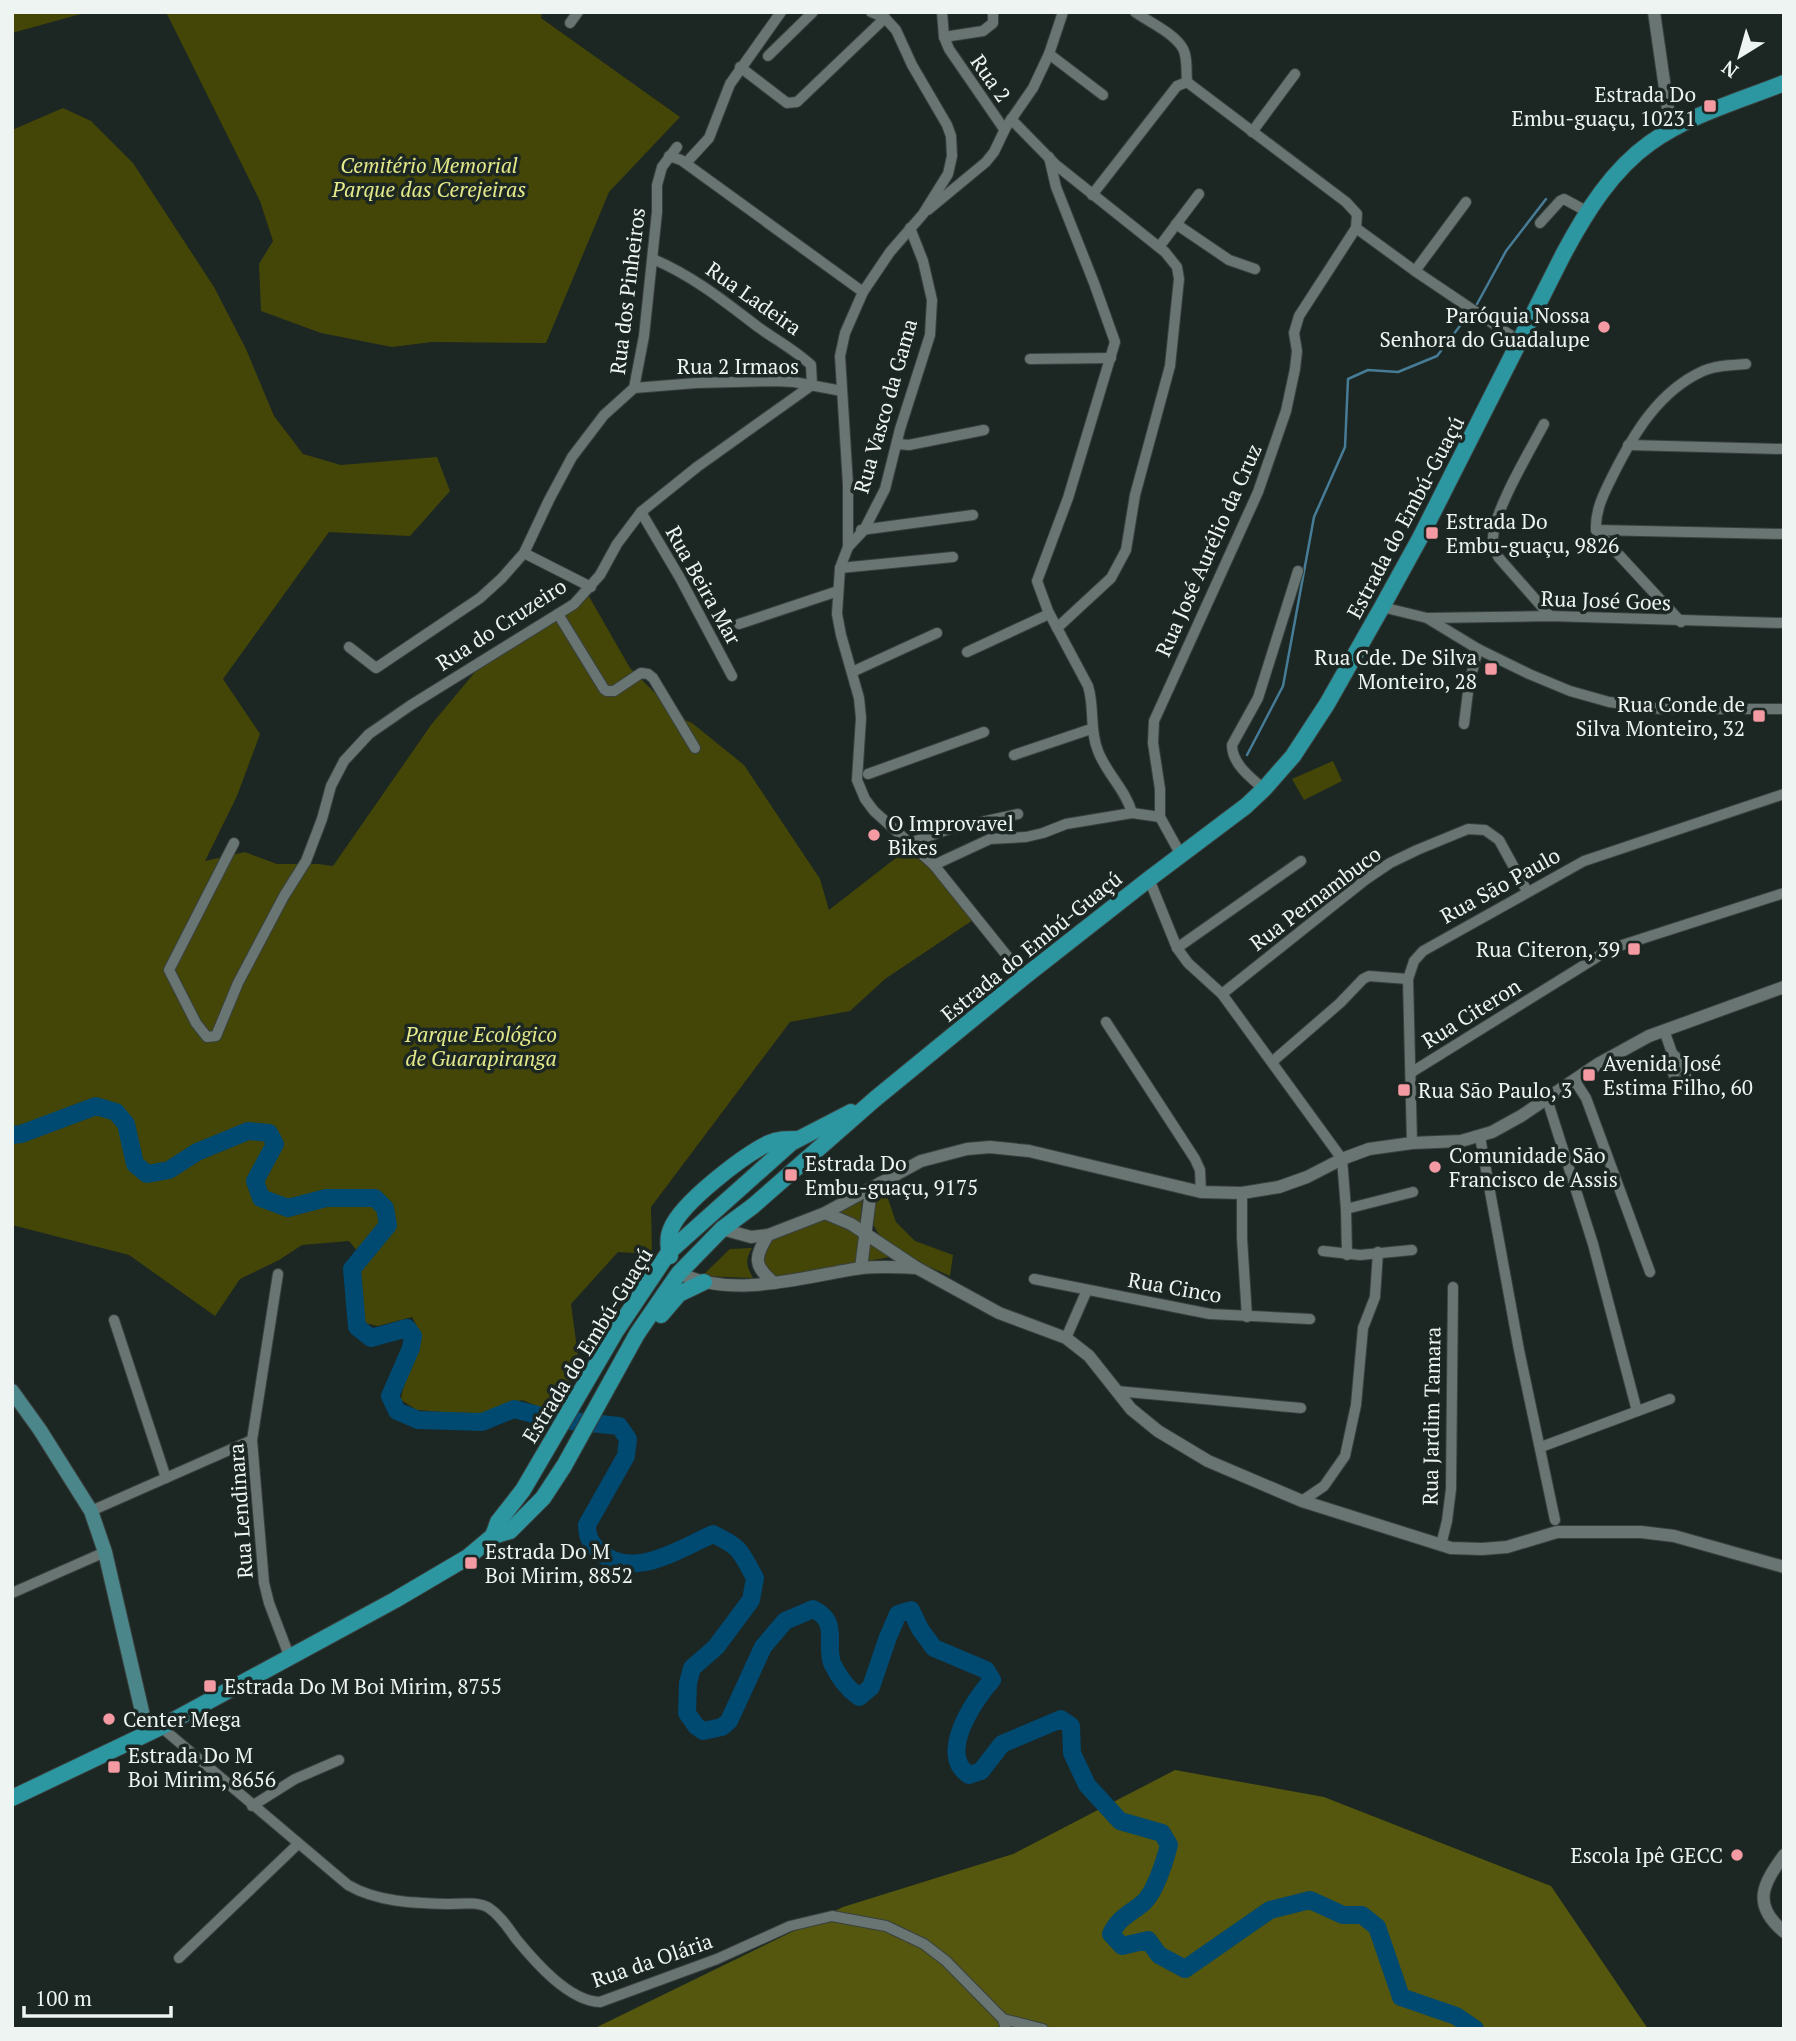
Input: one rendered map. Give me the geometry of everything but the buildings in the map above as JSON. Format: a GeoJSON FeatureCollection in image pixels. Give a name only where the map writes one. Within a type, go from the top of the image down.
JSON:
{"type":"FeatureCollection","features":[{"type":"Feature","properties":{"kind":"main road","name":"Estrada do Embú-Guaçú"},"geometry":{"type":"LineString","coordinates":[[12,1798],[147,1726],[290,1658],[456,1565],[493,1536],[510,1531],[526,1517],[543,1498],[564,1466],[637,1334],[679,1273],[722,1229],[753,1206],[875,1100],[1024,977],[1246,806],[1293,756],[1327,704],[1420,538],[1519,341],[1588,212],[1609,182],[1638,152],[1671,130],[1784,83]]}},
{"type":"Feature","properties":{"kind":"main road","name":"Estrada do Embú-Guaçú"},"geometry":{"type":"LineString","coordinates":[[493,1536],[498,1522],[523,1490],[592,1370],[669,1252],[704,1218],[796,1139],[875,1100]]}},
{"type":"Feature","properties":{"kind":"main road"},"geometry":{"type":"LineString","coordinates":[[679,1273],[669,1252],[671,1227],[706,1188],[746,1156],[771,1142],[796,1139]]}},
{"type":"Feature","properties":{"kind":"main road"},"geometry":{"type":"LineString","coordinates":[[704,1218],[722,1229]]}},
{"type":"Feature","properties":{"kind":"main road"},"geometry":{"type":"LineString","coordinates":[[615,1374],[672,1301],[679,1294],[704,1282]]}},
{"type":"Feature","properties":{"kind":"main road"},"geometry":{"type":"LineString","coordinates":[[12,1391],[92,1511],[105,1552],[147,1726]]}},
{"type":"Feature","properties":{"kind":"street"},"geometry":{"type":"LineString","coordinates":[[570,23],[578,12]]}},
{"type":"Feature","properties":{"kind":"street"},"geometry":{"type":"LineString","coordinates":[[781,12],[730,84],[709,138],[683,162],[863,292]]}},
{"type":"Feature","properties":{"kind":"street"},"geometry":{"type":"LineString","coordinates":[[768,56],[813,12]]}},
{"type":"Feature","properties":{"kind":"street"},"geometry":{"type":"LineString","coordinates":[[871,12],[885,18],[897,30],[912,65],[942,115],[951,136],[951,166],[923,214],[874,273],[845,333],[840,356],[848,485],[848,547],[841,568],[837,614],[859,698],[865,799],[874,811],[934,865],[1024,977]]}},
{"type":"Feature","properties":{"kind":"street","name":"Rua 2"},"geometry":{"type":"LineString","coordinates":[[923,214],[986,162],[1004,130],[956,61],[944,37],[942,12]]}},
{"type":"Feature","properties":{"kind":"street"},"geometry":{"type":"LineString","coordinates":[[944,37],[983,32],[993,23],[993,12]]}},
{"type":"Feature","properties":{"kind":"street"},"geometry":{"type":"LineString","coordinates":[[1004,130],[1032,88],[1049,54],[1063,12]]}},
{"type":"Feature","properties":{"kind":"street"},"geometry":{"type":"LineString","coordinates":[[1135,12],[1182,47],[1186,59],[1187,82],[1346,202],[1357,214],[1356,228],[1519,341]]}},
{"type":"Feature","properties":{"kind":"street"},"geometry":{"type":"LineString","coordinates":[[1654,12],[1671,130]]}},
{"type":"Feature","properties":{"kind":"street"},"geometry":{"type":"LineString","coordinates":[[740,67],[787,103],[797,102],[885,18]]}},
{"type":"Feature","properties":{"kind":"street"},"geometry":{"type":"LineString","coordinates":[[1049,54],[1102,95]]}},
{"type":"Feature","properties":{"kind":"street"},"geometry":{"type":"LineString","coordinates":[[1252,132],[1295,74]]}},
{"type":"Feature","properties":{"kind":"street"},"geometry":{"type":"LineString","coordinates":[[1092,195],[1177,86],[1187,82]]}},
{"type":"Feature","properties":{"kind":"street"},"geometry":{"type":"LineString","coordinates":[[1011,119],[1092,195],[1159,247],[1178,271],[1179,286],[1170,366],[1135,495],[1126,550],[1111,578],[1057,628]]}},
{"type":"Feature","properties":{"kind":"street","name":"Rua dos Pinheiros"},"geometry":{"type":"LineString","coordinates":[[349,647],[370,665],[379,666],[486,593],[524,553],[572,457],[604,415],[634,388],[645,336],[657,212],[657,184],[673,152],[683,162]]}},
{"type":"Feature","properties":{"kind":"street"},"geometry":{"type":"LineString","coordinates":[[1049,157],[1056,187],[1115,342],[1068,498],[1037,578],[1049,614],[1088,686],[1092,699],[1091,729],[1101,758],[1132,813]]}},
{"type":"Feature","properties":{"kind":"street"},"geometry":{"type":"LineString","coordinates":[[1159,247],[1199,194]]}},
{"type":"Feature","properties":{"kind":"street"},"geometry":{"type":"LineString","coordinates":[[1540,223],[1564,199],[1588,212]]}},
{"type":"Feature","properties":{"kind":"street"},"geometry":{"type":"LineString","coordinates":[[1415,271],[1466,202]]}},
{"type":"Feature","properties":{"kind":"street"},"geometry":{"type":"LineString","coordinates":[[1176,224],[1229,260],[1255,269]]}},
{"type":"Feature","properties":{"kind":"street","name":"Rua Vasco da Gama"},"geometry":{"type":"LineString","coordinates":[[848,547],[864,530],[885,489],[930,335],[931,292],[910,228]]}},
{"type":"Feature","properties":{"kind":"street","name":"Rua José Aurélio da Cruz"},"geometry":{"type":"LineString","coordinates":[[1181,855],[1160,817],[1160,789],[1153,743],[1154,721],[1258,492],[1286,411],[1295,369],[1297,351],[1294,333],[1299,316],[1356,228]]}},
{"type":"Feature","properties":{"kind":"street","name":"Rua Ladeira"},"geometry":{"type":"LineString","coordinates":[[653,259],[705,286],[797,353],[811,365],[812,386]]}},
{"type":"Feature","properties":{"kind":"street"},"geometry":{"type":"LineString","coordinates":[[1030,359],[1111,358]]}},
{"type":"Feature","properties":{"kind":"street"},"geometry":{"type":"LineString","coordinates":[[1681,622],[1596,530],[1597,511],[1628,446],[1662,400],[1681,384],[1705,370],[1746,364]]}},
{"type":"Feature","properties":{"kind":"street","name":"Rua 2 Irmaos"},"geometry":{"type":"LineString","coordinates":[[634,388],[775,381],[842,391]]}},
{"type":"Feature","properties":{"kind":"street","name":"Rua do Cruzeiro"},"geometry":{"type":"LineString","coordinates":[[234,843],[169,971],[196,1023],[207,1037],[216,1036],[238,983],[284,896],[306,861],[331,786],[344,761],[369,734],[573,604],[591,587],[617,544],[641,512],[697,467],[812,386]]}},
{"type":"Feature","properties":{"kind":"street"},"geometry":{"type":"LineString","coordinates":[[1544,424],[1504,503],[1492,540],[1499,558],[1550,617]]}},
{"type":"Feature","properties":{"kind":"street"},"geometry":{"type":"LineString","coordinates":[[897,444],[909,445],[984,430]]}},
{"type":"Feature","properties":{"kind":"street"},"geometry":{"type":"LineString","coordinates":[[1628,446],[1784,449]]}},
{"type":"Feature","properties":{"kind":"street","name":"Rua Beira Mar"},"geometry":{"type":"LineString","coordinates":[[641,512],[733,676]]}},
{"type":"Feature","properties":{"kind":"street"},"geometry":{"type":"LineString","coordinates":[[848,529],[864,530],[973,514]]}},
{"type":"Feature","properties":{"kind":"street"},"geometry":{"type":"LineString","coordinates":[[1596,530],[1784,534]]}},
{"type":"Feature","properties":{"kind":"street"},"geometry":{"type":"LineString","coordinates":[[524,553],[591,587]]}},
{"type":"Feature","properties":{"kind":"street"},"geometry":{"type":"LineString","coordinates":[[841,568],[953,557]]}},
{"type":"Feature","properties":{"kind":"street"},"geometry":{"type":"LineString","coordinates":[[1264,789],[1232,753],[1232,746],[1258,698],[1297,571]]}},
{"type":"Feature","properties":{"kind":"street"},"geometry":{"type":"LineString","coordinates":[[739,624],[838,591]]}},
{"type":"Feature","properties":{"kind":"street"},"geometry":{"type":"LineString","coordinates":[[1382,607],[1427,618],[1478,649],[1570,691],[1609,702],[1661,709],[1784,709]]}},
{"type":"Feature","properties":{"kind":"street"},"geometry":{"type":"LineString","coordinates":[[558,614],[607,691],[614,691],[641,673],[648,674],[695,748]]}},
{"type":"Feature","properties":{"kind":"street"},"geometry":{"type":"LineString","coordinates":[[967,652],[1049,614]]}},
{"type":"Feature","properties":{"kind":"street","name":"Rua José Goes"},"geometry":{"type":"LineString","coordinates":[[1427,618],[1550,617],[1784,623]]}},
{"type":"Feature","properties":{"kind":"street"},"geometry":{"type":"LineString","coordinates":[[852,672],[937,633]]}},
{"type":"Feature","properties":{"kind":"street"},"geometry":{"type":"LineString","coordinates":[[1464,724],[1469,684],[1478,649]]}},
{"type":"Feature","properties":{"kind":"street"},"geometry":{"type":"LineString","coordinates":[[1014,755],[1091,729]]}},
{"type":"Feature","properties":{"kind":"street"},"geometry":{"type":"LineString","coordinates":[[863,777],[984,732]]}},
{"type":"Feature","properties":{"kind":"street","name":"Rua São Paulo"},"geometry":{"type":"LineString","coordinates":[[1409,979],[1414,961],[1423,951],[1527,891],[1584,862],[1784,794]]}},
{"type":"Feature","properties":{"kind":"street"},"geometry":{"type":"LineString","coordinates":[[934,865],[990,839],[1026,837],[1066,824],[1132,813],[1160,817]]}},
{"type":"Feature","properties":{"kind":"street"},"geometry":{"type":"LineString","coordinates":[[910,843],[949,829],[1018,814]]}},
{"type":"Feature","properties":{"kind":"street","name":"Rua Pernambuco"},"geometry":{"type":"LineString","coordinates":[[1222,994],[1373,874],[1430,844],[1468,829],[1485,830],[1499,840],[1527,891]]}},
{"type":"Feature","properties":{"kind":"street"},"geometry":{"type":"LineString","coordinates":[[1177,948],[1301,861]]}},
{"type":"Feature","properties":{"kind":"street"},"geometry":{"type":"LineString","coordinates":[[1149,879],[1177,948],[1188,963],[1222,994],[1342,1159],[1347,1255]]}},
{"type":"Feature","properties":{"kind":"street","name":"Rua Citeron"},"geometry":{"type":"LineString","coordinates":[[1412,1072],[1610,949],[1784,892]]}},
{"type":"Feature","properties":{"kind":"street"},"geometry":{"type":"LineString","coordinates":[[1272,1062],[1340,1003],[1363,979],[1369,976],[1409,979],[1412,1143]]}},
{"type":"Feature","properties":{"kind":"street"},"geometry":{"type":"LineString","coordinates":[[722,1229],[751,1237],[768,1235],[825,1213],[936,1155],[990,1147],[1029,1150],[1202,1192],[1242,1193],[1279,1187],[1307,1177],[1342,1159],[1384,1145],[1461,1141],[1480,1137],[1505,1126],[1598,1064],[1664,1030],[1784,987]]}},
{"type":"Feature","properties":{"kind":"street"},"geometry":{"type":"LineString","coordinates":[[1106,1022],[1195,1159],[1200,1170],[1202,1192]]}},
{"type":"Feature","properties":{"kind":"street"},"geometry":{"type":"LineString","coordinates":[[1664,1030],[1672,1053],[1679,1060],[1684,1086]]}},
{"type":"Feature","properties":{"kind":"street"},"geometry":{"type":"LineString","coordinates":[[1575,1081],[1586,1098],[1650,1272]]}},
{"type":"Feature","properties":{"kind":"street"},"geometry":{"type":"LineString","coordinates":[[1546,1099],[1593,1244],[1637,1411]]}},
{"type":"Feature","properties":{"kind":"street"},"geometry":{"type":"LineString","coordinates":[[1480,1137],[1519,1350],[1555,1520]]}},
{"type":"Feature","properties":{"kind":"street"},"geometry":{"type":"LineString","coordinates":[[861,1268],[871,1190]]}},
{"type":"Feature","properties":{"kind":"street"},"geometry":{"type":"LineString","coordinates":[[1346,1209],[1413,1192]]}},
{"type":"Feature","properties":{"kind":"street"},"geometry":{"type":"LineString","coordinates":[[1242,1193],[1247,1317]]}},
{"type":"Feature","properties":{"kind":"street"},"geometry":{"type":"LineString","coordinates":[[825,1213],[841,1218],[917,1268],[999,1313],[1066,1338],[1089,1356],[1131,1409],[1186,1449],[1239,1476],[1302,1501],[1451,1548],[1507,1547],[1557,1532],[1641,1532],[1674,1536],[1784,1567]]}},
{"type":"Feature","properties":{"kind":"street"},"geometry":{"type":"LineString","coordinates":[[768,1235],[759,1251],[758,1262],[760,1269],[774,1283]]}},
{"type":"Feature","properties":{"kind":"street"},"geometry":{"type":"LineString","coordinates":[[1323,1251],[1347,1255],[1412,1250]]}},
{"type":"Feature","properties":{"kind":"street"},"geometry":{"type":"LineString","coordinates":[[1302,1501],[1324,1486],[1345,1456],[1356,1405],[1363,1328],[1376,1297],[1378,1252]]}},
{"type":"Feature","properties":{"kind":"street"},"geometry":{"type":"LineString","coordinates":[[679,1273],[704,1282],[774,1283],[861,1268],[917,1268]]}},
{"type":"Feature","properties":{"kind":"street","name":"Rua Lendinara"},"geometry":{"type":"LineString","coordinates":[[278,1274],[252,1440],[264,1583],[290,1658]]}},
{"type":"Feature","properties":{"kind":"street","name":"Rua Cinco"},"geometry":{"type":"LineString","coordinates":[[1034,1279],[1210,1314],[1310,1319]]}},
{"type":"Feature","properties":{"kind":"street","name":"Rua Jardim Tamara"},"geometry":{"type":"LineString","coordinates":[[1441,1545],[1451,1489],[1453,1287]]}},
{"type":"Feature","properties":{"kind":"street"},"geometry":{"type":"LineString","coordinates":[[1066,1338],[1087,1290]]}},
{"type":"Feature","properties":{"kind":"street"},"geometry":{"type":"LineString","coordinates":[[114,1320],[166,1478]]}},
{"type":"Feature","properties":{"kind":"street"},"geometry":{"type":"LineString","coordinates":[[1116,1391],[1301,1408]]}},
{"type":"Feature","properties":{"kind":"street"},"geometry":{"type":"LineString","coordinates":[[1541,1447],[1670,1399]]}},
{"type":"Feature","properties":{"kind":"street"},"geometry":{"type":"LineString","coordinates":[[92,1511],[252,1440]]}},
{"type":"Feature","properties":{"kind":"street"},"geometry":{"type":"LineString","coordinates":[[12,1593],[105,1552]]}},
{"type":"Feature","properties":{"kind":"street","name":"Rua da Olária"},"geometry":{"type":"LineString","coordinates":[[147,1726],[252,1806],[348,1885],[360,1892],[405,1901],[481,1904],[502,1919],[519,1942],[563,1987],[588,2002],[600,2003],[717,1959],[790,1926],[832,1916],[886,1926],[924,1944],[946,1961],[1004,2024],[1043,2029]]}},
{"type":"Feature","properties":{"kind":"street"},"geometry":{"type":"LineString","coordinates":[[252,1806],[295,1779],[339,1760]]}},
{"type":"Feature","properties":{"kind":"street"},"geometry":{"type":"LineString","coordinates":[[179,1958],[298,1844]]}},
{"type":"Feature","properties":{"kind":"street"},"geometry":{"type":"LineString","coordinates":[[1784,1855],[1763,1886],[1764,1904],[1784,1932]]}},
{"type":"Feature","properties":{"kind":"green space"},"geometry":{"type":"Polygon","coordinates":[[[12,12],[88,12],[12,33],[12,12]]]}},
{"type":"Feature","properties":{"kind":"green space","name":"Cemitério Memorial Parque das Cerejeiras"},"geometry":{"type":"Polygon","coordinates":[[[166,12],[542,12],[541,18],[680,117],[609,192],[546,343],[432,342],[392,347],[321,333],[261,311],[259,264],[273,241],[260,201],[166,12]]]}},
{"type":"Feature","properties":{"kind":"green space","name":"Parque Ecológico de Guarapiranga"},"geometry":{"type":"Polygon","coordinates":[[[63,108],[91,121],[133,163],[214,287],[246,349],[274,416],[303,454],[341,465],[437,457],[450,491],[410,536],[329,532],[223,679],[260,734],[237,796],[205,861],[245,852],[277,864],[333,866],[431,725],[480,666],[587,593],[630,668],[680,718],[692,723],[744,765],[820,879],[829,910],[910,847],[934,865],[973,920],[885,979],[850,1011],[790,1022],[651,1207],[652,1254],[618,1252],[571,1304],[579,1363],[566,1403],[552,1412],[522,1400],[481,1415],[417,1410],[401,1400],[403,1388],[416,1358],[419,1340],[417,1329],[412,1317],[378,1326],[365,1323],[358,1286],[363,1258],[349,1241],[302,1245],[240,1279],[215,1316],[129,1255],[12,1225],[12,130],[63,108]]]}},
{"type":"Feature","properties":{"kind":"green space"},"geometry":{"type":"Polygon","coordinates":[[[1333,761],[1342,781],[1304,800],[1292,779],[1333,761]]]}},
{"type":"Feature","properties":{"kind":"green space"},"geometry":{"type":"Polygon","coordinates":[[[885,1190],[896,1222],[915,1241],[953,1255],[950,1276],[904,1254],[883,1239],[874,1225],[872,1210],[878,1196],[885,1190]]]}},
{"type":"Feature","properties":{"kind":"green space"},"geometry":{"type":"Polygon","coordinates":[[[862,1200],[860,1225],[838,1212],[862,1200]]]}},
{"type":"Feature","properties":{"kind":"green space"},"geometry":{"type":"Polygon","coordinates":[[[823,1215],[864,1233],[861,1268],[778,1282],[767,1275],[759,1256],[770,1235],[823,1215]]]}},
{"type":"Feature","properties":{"kind":"green space"},"geometry":{"type":"Polygon","coordinates":[[[868,1242],[896,1256],[868,1261],[868,1242]]]}},
{"type":"Feature","properties":{"kind":"green space"},"geometry":{"type":"Polygon","coordinates":[[[752,1248],[747,1263],[753,1278],[702,1276],[730,1249],[752,1248]]]}},
{"type":"Feature","properties":{"kind":"shaded area"},"geometry":{"type":"Polygon","coordinates":[[[1175,1770],[1324,1797],[1551,1886],[1648,2029],[593,2029],[843,1907],[1013,1854],[1175,1770]]]}},
{"type":"Feature","properties":{"kind":"waterway"},"geometry":{"type":"LineString","coordinates":[[1477,304],[1506,251],[1546,199]]}},
{"type":"Feature","properties":{"kind":"waterway"},"geometry":{"type":"LineString","coordinates":[[1247,755],[1283,686],[1314,517],[1345,447],[1348,379],[1368,370],[1398,372],[1437,356],[1466,318]]}},
{"type":"Feature","properties":{"kind":"waterway"},"geometry":{"type":"LineString","coordinates":[[12,1135],[96,1106],[116,1112],[126,1124],[135,1164],[147,1174],[169,1170],[197,1152],[248,1131],[269,1133],[275,1144],[255,1181],[261,1198],[288,1208],[326,1198],[375,1198],[385,1208],[388,1225],[352,1269],[357,1327],[371,1338],[407,1328],[413,1336],[411,1348],[390,1396],[397,1411],[418,1420],[482,1422],[514,1409],[553,1419],[619,1426],[628,1439],[626,1456],[587,1525],[592,1544],[610,1559],[639,1563],[670,1554],[713,1534],[730,1543],[743,1556],[755,1578],[751,1600],[716,1647],[692,1668],[688,1683],[687,1713],[703,1731],[722,1727],[729,1721],[763,1647],[785,1621],[813,1609],[821,1614],[829,1626],[832,1663],[844,1682],[859,1697],[871,1687],[898,1614],[911,1610],[920,1629],[934,1648],[986,1670],[992,1680],[976,1700],[957,1741],[960,1766],[969,1775],[981,1771],[1002,1744],[1061,1719],[1071,1726],[1072,1753],[1087,1785],[1120,1821],[1162,1833],[1169,1845],[1155,1884],[1143,1903],[1121,1920],[1111,1934],[1122,1946],[1148,1940],[1159,1955],[1185,1969],[1270,1910],[1310,1900],[1343,1915],[1362,1915],[1377,1927],[1401,1997],[1456,2016],[1475,2029]]}},
{"type":"Feature","properties":{"kind":"place","name":"Estrada Do Embu-guaçu, 10231"},"geometry":{"type":"Point","coordinates":[1710,106]}},
{"type":"Feature","properties":{"kind":"place","name":"Paróquia Nossa Senhora do Guadalupe"},"geometry":{"type":"Point","coordinates":[1604,327]}},
{"type":"Feature","properties":{"kind":"place","name":"Estrada Do Embu-guaçu, 9826"},"geometry":{"type":"Point","coordinates":[1432,533]}},
{"type":"Feature","properties":{"kind":"place","name":"Rua Cde. De Silva Monteiro, 28"},"geometry":{"type":"Point","coordinates":[1491,669]}},
{"type":"Feature","properties":{"kind":"place","name":"Rua Conde de Silva Monteiro, 32"},"geometry":{"type":"Point","coordinates":[1759,716]}},
{"type":"Feature","properties":{"kind":"place","name":"O Improvavel Bikes"},"geometry":{"type":"Point","coordinates":[874,835]}},
{"type":"Feature","properties":{"kind":"place","name":"Rua Citeron, 39"},"geometry":{"type":"Point","coordinates":[1634,949]}},
{"type":"Feature","properties":{"kind":"place","name":"Avenida José Estima Filho, 60"},"geometry":{"type":"Point","coordinates":[1589,1075]}},
{"type":"Feature","properties":{"kind":"place","name":"Rua São Paulo, 3"},"geometry":{"type":"Point","coordinates":[1404,1090]}},
{"type":"Feature","properties":{"kind":"place","name":"Comunidade São Francisco de Assis"},"geometry":{"type":"Point","coordinates":[1435,1167]}},
{"type":"Feature","properties":{"kind":"place","name":"Estrada Do Embu-guaçu, 9175"},"geometry":{"type":"Point","coordinates":[791,1175]}},
{"type":"Feature","properties":{"kind":"place","name":"Estrada Do M Boi Mirim, 8852"},"geometry":{"type":"Point","coordinates":[471,1563]}},
{"type":"Feature","properties":{"kind":"place","name":"Estrada Do M Boi Mirim, 8755"},"geometry":{"type":"Point","coordinates":[210,1686]}},
{"type":"Feature","properties":{"kind":"place","name":"Center Mega"},"geometry":{"type":"Point","coordinates":[109,1719]}},
{"type":"Feature","properties":{"kind":"place","name":"Estrada Do M Boi Mirim, 8656"},"geometry":{"type":"Point","coordinates":[114,1767]}},
{"type":"Feature","properties":{"kind":"place","name":"Escola Ipê GECC"},"geometry":{"type":"Point","coordinates":[1737,1855]}}]}
